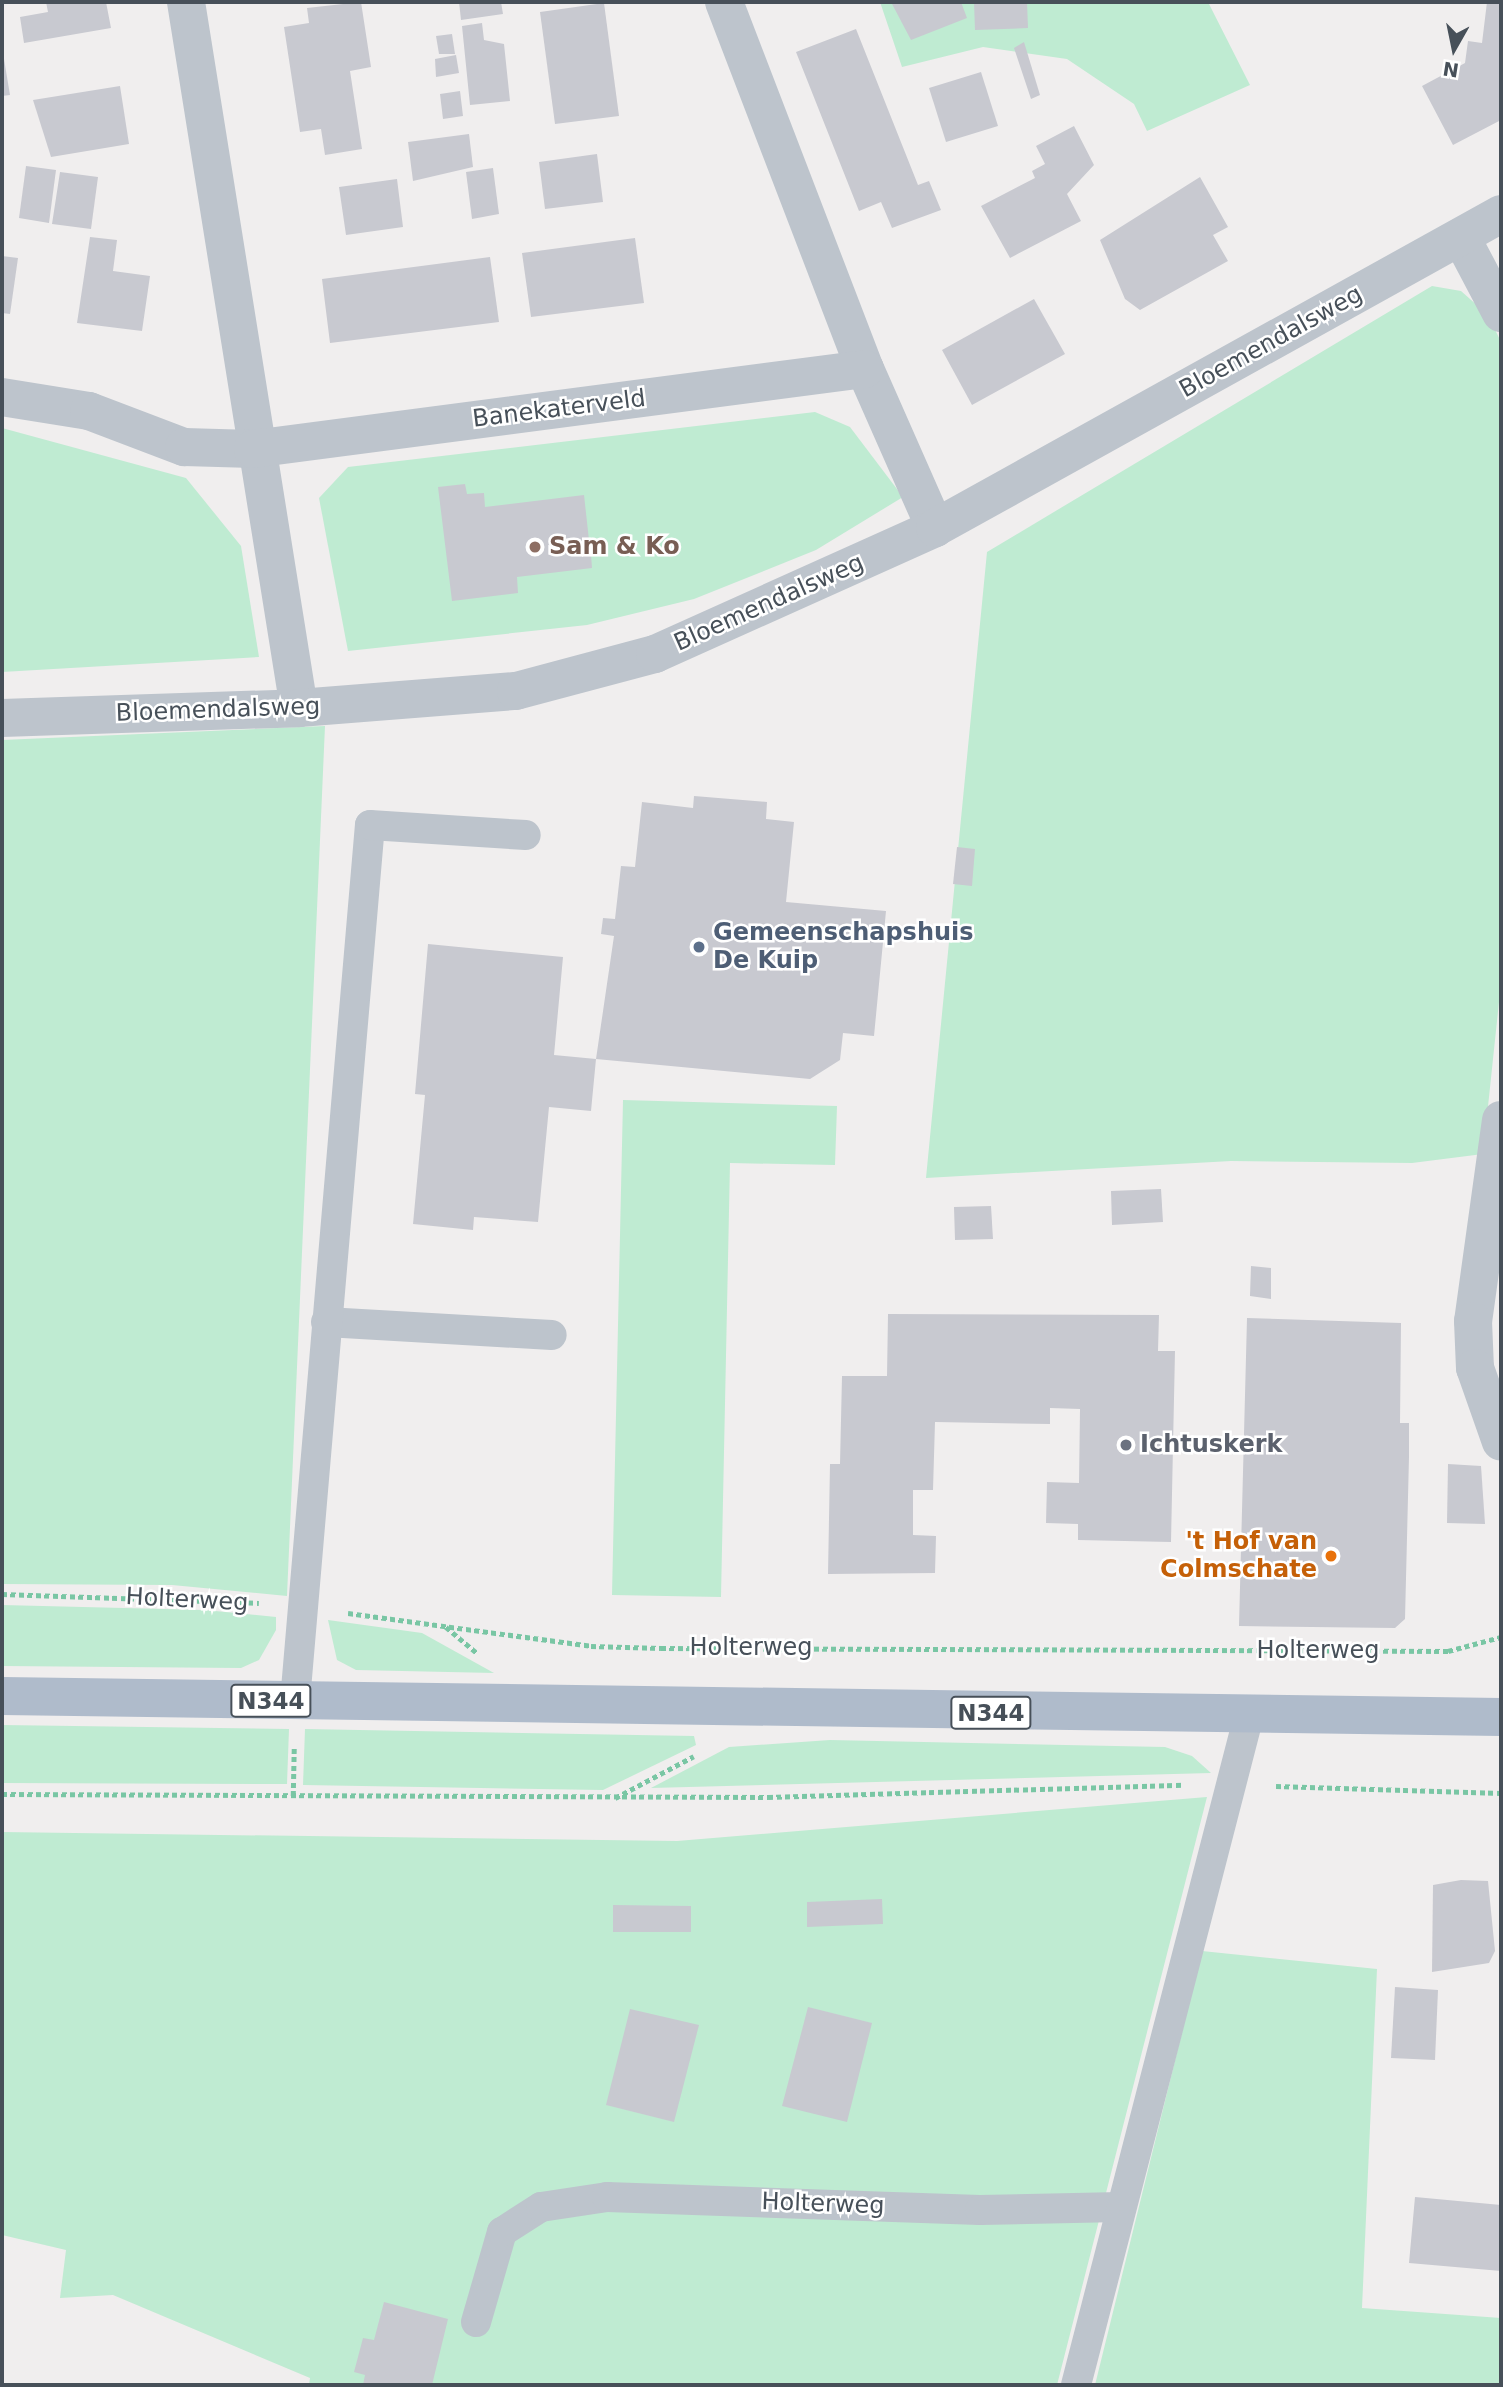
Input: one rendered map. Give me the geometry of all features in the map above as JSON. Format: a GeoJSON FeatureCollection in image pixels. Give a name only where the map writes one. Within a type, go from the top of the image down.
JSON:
{"type":"FeatureCollection","features":[{"type":"Feature","properties":{"kind":"main road","name":"N344"},"geometry":{"type":"LineString","coordinates":[[2,1696],[1501,1717]]}},
{"type":"Feature","properties":{"kind":"street"},"geometry":{"type":"LineString","coordinates":[[186,2],[253,449],[282,577],[299,708]]}},
{"type":"Feature","properties":{"kind":"street"},"geometry":{"type":"LineString","coordinates":[[724,2],[865,369],[935,528]]}},
{"type":"Feature","properties":{"kind":"street","name":"Bloemendalsweg"},"geometry":{"type":"LineString","coordinates":[[2,718],[299,708],[516,691],[655,654],[935,528],[1501,214]]}},
{"type":"Feature","properties":{"kind":"street"},"geometry":{"type":"LineString","coordinates":[[1461,237],[1501,313]]}},
{"type":"Feature","properties":{"kind":"street","name":"Banekaterveld"},"geometry":{"type":"LineString","coordinates":[[2,397],[89,411],[184,447],[253,449],[865,369]]}},
{"type":"Feature","properties":{"kind":"street"},"geometry":{"type":"LineString","coordinates":[[1501,1120],[1487,1204],[1474,1321],[1475,1368],[1501,1442]]}},
{"type":"Feature","properties":{"kind":"lane"},"geometry":{"type":"LineString","coordinates":[[295,1701],[370,825],[526,835]]}},
{"type":"Feature","properties":{"kind":"lane"},"geometry":{"type":"LineString","coordinates":[[326,1322],[552,1335]]}},
{"type":"Feature","properties":{"kind":"lane"},"geometry":{"type":"LineString","coordinates":[[1076,2385],[1229,1784],[1249,1715]]}},
{"type":"Feature","properties":{"kind":"lane","name":"Holterweg"},"geometry":{"type":"LineString","coordinates":[[476,2322],[502,2232],[541,2207],[607,2197],[980,2210],[1120,2207]]}},
{"type":"Feature","properties":{"kind":"path","name":"Holterweg"},"geometry":{"type":"LineString","coordinates":[[2,1594],[302,1606],[591,1646],[1448,1651],[1501,1637]]}},
{"type":"Feature","properties":{"kind":"path"},"geometry":{"type":"LineString","coordinates":[[2,1794],[768,1797],[1229,1784],[1501,1793]]}},
{"type":"Feature","properties":{"kind":"green space"},"geometry":{"type":"Polygon","coordinates":[[[880,2],[1208,2],[1250,85],[1147,131],[1134,104],[1067,59],[983,47],[902,67],[880,2]]]}},
{"type":"Feature","properties":{"kind":"green space"},"geometry":{"type":"Polygon","coordinates":[[[1432,286],[1461,291],[1488,315],[1501,342],[1501,983],[1483,1154],[1412,1163],[1231,1161],[926,1178],[987,552],[1432,286]]]}},
{"type":"Feature","properties":{"kind":"green space"},"geometry":{"type":"Polygon","coordinates":[[[815,412],[850,427],[903,497],[816,550],[694,599],[587,625],[348,651],[319,498],[348,467],[815,412]]]}},
{"type":"Feature","properties":{"kind":"green space"},"geometry":{"type":"Polygon","coordinates":[[[2,428],[186,478],[241,546],[259,657],[2,672],[2,428]]]}},
{"type":"Feature","properties":{"kind":"green space"},"geometry":{"type":"Polygon","coordinates":[[[325,726],[287,1596],[172,1585],[2,1584],[2,740],[325,726]]]}},
{"type":"Feature","properties":{"kind":"green space"},"geometry":{"type":"Polygon","coordinates":[[[623,1100],[837,1106],[835,1165],[730,1163],[721,1597],[612,1595],[623,1100]]]}},
{"type":"Feature","properties":{"kind":"green space"},"geometry":{"type":"Polygon","coordinates":[[[2,1605],[205,1610],[276,1617],[276,1630],[259,1660],[241,1668],[2,1666],[2,1605]]]}},
{"type":"Feature","properties":{"kind":"green space"},"geometry":{"type":"Polygon","coordinates":[[[328,1620],[422,1633],[494,1673],[356,1670],[337,1660],[328,1620]]]}},
{"type":"Feature","properties":{"kind":"green space"},"geometry":{"type":"Polygon","coordinates":[[[2,1725],[289,1729],[287,1784],[2,1783],[2,1725]]]}},
{"type":"Feature","properties":{"kind":"green space"},"geometry":{"type":"Polygon","coordinates":[[[305,1729],[694,1736],[696,1745],[603,1790],[303,1785],[305,1729]]]}},
{"type":"Feature","properties":{"kind":"green space"},"geometry":{"type":"Polygon","coordinates":[[[830,1740],[1165,1747],[1192,1756],[1211,1773],[651,1788],[729,1747],[830,1740]]]}},
{"type":"Feature","properties":{"kind":"green space"},"geometry":{"type":"Polygon","coordinates":[[[1207,1797],[1057,2385],[309,2385],[310,2378],[113,2295],[60,2298],[66,2250],[2,2235],[2,1832],[677,1841],[1207,1797]]]}},
{"type":"Feature","properties":{"kind":"green space"},"geometry":{"type":"Polygon","coordinates":[[[1202,1951],[1377,1969],[1362,2308],[1501,2318],[1501,2385],[1095,2385],[1202,1951]]]}},
{"type":"Feature","properties":{"kind":"building"},"geometry":{"type":"Polygon","coordinates":[[[46,2],[106,2],[111,28],[24,43],[20,17],[48,12],[46,2]]]}},
{"type":"Feature","properties":{"kind":"building"},"geometry":{"type":"Polygon","coordinates":[[[361,2],[371,67],[350,71],[362,149],[325,155],[321,129],[300,132],[284,27],[309,23],[307,8],[361,2]]]}},
{"type":"Feature","properties":{"kind":"building"},"geometry":{"type":"Polygon","coordinates":[[[459,2],[501,2],[503,14],[461,20],[459,2]]]}},
{"type":"Feature","properties":{"kind":"building"},"geometry":{"type":"Polygon","coordinates":[[[891,2],[961,2],[967,18],[911,40],[891,2]]]}},
{"type":"Feature","properties":{"kind":"building"},"geometry":{"type":"Polygon","coordinates":[[[974,2],[1027,2],[1028,28],[975,30],[974,2]]]}},
{"type":"Feature","properties":{"kind":"building"},"geometry":{"type":"Polygon","coordinates":[[[1487,2],[1501,2],[1501,120],[1453,145],[1422,86],[1465,63],[1468,41],[1482,43],[1487,2]]]}},
{"type":"Feature","properties":{"kind":"building"},"geometry":{"type":"Polygon","coordinates":[[[604,3],[619,116],[555,124],[540,12],[604,3]]]}},
{"type":"Feature","properties":{"kind":"building"},"geometry":{"type":"Polygon","coordinates":[[[482,23],[484,40],[504,44],[510,101],[470,105],[462,26],[482,23]]]}},
{"type":"Feature","properties":{"kind":"building"},"geometry":{"type":"Polygon","coordinates":[[[856,29],[918,185],[929,181],[941,210],[892,228],[881,202],[859,211],[796,52],[856,29]]]}},
{"type":"Feature","properties":{"kind":"building"},"geometry":{"type":"Polygon","coordinates":[[[452,34],[455,54],[439,54],[436,36],[452,34]]]}},
{"type":"Feature","properties":{"kind":"building"},"geometry":{"type":"Polygon","coordinates":[[[1024,42],[1040,95],[1031,99],[1014,48],[1024,42]]]}},
{"type":"Feature","properties":{"kind":"building"},"geometry":{"type":"Polygon","coordinates":[[[2,47],[10,95],[2,96],[2,47]]]}},
{"type":"Feature","properties":{"kind":"building"},"geometry":{"type":"Polygon","coordinates":[[[456,55],[459,73],[436,77],[435,59],[456,55]]]}},
{"type":"Feature","properties":{"kind":"building"},"geometry":{"type":"Polygon","coordinates":[[[981,72],[998,126],[946,142],[929,88],[981,72]]]}},
{"type":"Feature","properties":{"kind":"building"},"geometry":{"type":"Polygon","coordinates":[[[120,86],[129,144],[51,157],[33,100],[120,86]]]}},
{"type":"Feature","properties":{"kind":"building"},"geometry":{"type":"Polygon","coordinates":[[[460,91],[463,116],[443,119],[440,94],[460,91]]]}},
{"type":"Feature","properties":{"kind":"building"},"geometry":{"type":"Polygon","coordinates":[[[1074,126],[1094,165],[1067,194],[1081,221],[1010,258],[981,206],[1035,178],[1032,171],[1045,164],[1036,146],[1074,126]]]}},
{"type":"Feature","properties":{"kind":"building"},"geometry":{"type":"Polygon","coordinates":[[[469,134],[473,167],[413,181],[408,142],[469,134]]]}},
{"type":"Feature","properties":{"kind":"building"},"geometry":{"type":"Polygon","coordinates":[[[597,154],[603,202],[545,209],[539,162],[597,154]]]}},
{"type":"Feature","properties":{"kind":"building"},"geometry":{"type":"Polygon","coordinates":[[[26,166],[56,170],[49,223],[19,218],[26,166]]]}},
{"type":"Feature","properties":{"kind":"building"},"geometry":{"type":"Polygon","coordinates":[[[493,168],[499,214],[472,219],[466,172],[493,168]]]}},
{"type":"Feature","properties":{"kind":"building"},"geometry":{"type":"Polygon","coordinates":[[[60,172],[98,177],[91,229],[52,224],[60,172]]]}},
{"type":"Feature","properties":{"kind":"building"},"geometry":{"type":"Polygon","coordinates":[[[1200,177],[1228,227],[1213,235],[1228,261],[1140,310],[1125,299],[1100,240],[1200,177]]]}},
{"type":"Feature","properties":{"kind":"building"},"geometry":{"type":"Polygon","coordinates":[[[397,179],[403,227],[346,235],[339,187],[397,179]]]}},
{"type":"Feature","properties":{"kind":"building"},"geometry":{"type":"Polygon","coordinates":[[[90,237],[117,240],[113,271],[150,276],[142,331],[77,323],[90,237]]]}},
{"type":"Feature","properties":{"kind":"building"},"geometry":{"type":"Polygon","coordinates":[[[635,238],[644,303],[531,317],[522,253],[635,238]]]}},
{"type":"Feature","properties":{"kind":"building"},"geometry":{"type":"Polygon","coordinates":[[[2,256],[18,258],[10,314],[2,313],[2,256]]]}},
{"type":"Feature","properties":{"kind":"building"},"geometry":{"type":"Polygon","coordinates":[[[490,257],[499,322],[330,343],[322,279],[490,257]]]}},
{"type":"Feature","properties":{"kind":"building"},"geometry":{"type":"Polygon","coordinates":[[[1034,299],[1065,354],[972,405],[942,350],[1034,299]]]}},
{"type":"Feature","properties":{"kind":"building"},"geometry":{"type":"Polygon","coordinates":[[[465,484],[467,494],[484,493],[485,507],[584,495],[589,540],[601,546],[591,554],[592,568],[517,577],[518,593],[452,601],[438,487],[465,484]]]}},
{"type":"Feature","properties":{"kind":"building"},"geometry":{"type":"Polygon","coordinates":[[[694,796],[767,802],[766,819],[794,822],[786,902],[886,911],[874,1036],[843,1033],[840,1060],[810,1079],[596,1059],[614,936],[601,934],[603,918],[615,919],[621,866],[635,867],[642,802],[693,808],[694,796]]]}},
{"type":"Feature","properties":{"kind":"building"},"geometry":{"type":"Polygon","coordinates":[[[957,847],[975,849],[972,886],[953,884],[957,847]]]}},
{"type":"Feature","properties":{"kind":"building"},"geometry":{"type":"Polygon","coordinates":[[[428,944],[563,957],[554,1055],[596,1059],[591,1111],[549,1107],[538,1222],[474,1217],[473,1230],[413,1224],[425,1095],[415,1094],[428,944]]]}},
{"type":"Feature","properties":{"kind":"building"},"geometry":{"type":"Polygon","coordinates":[[[1161,1189],[1163,1222],[1112,1225],[1111,1191],[1161,1189]]]}},
{"type":"Feature","properties":{"kind":"building"},"geometry":{"type":"Polygon","coordinates":[[[991,1206],[993,1239],[955,1240],[954,1207],[991,1206]]]}},
{"type":"Feature","properties":{"kind":"building"},"geometry":{"type":"Polygon","coordinates":[[[1251,1266],[1271,1268],[1271,1299],[1250,1296],[1251,1266]]]}},
{"type":"Feature","properties":{"kind":"building"},"geometry":{"type":"Polygon","coordinates":[[[888,1314],[1159,1315],[1158,1351],[1175,1351],[1171,1542],[1078,1540],[1078,1524],[1046,1523],[1047,1482],[1079,1483],[1080,1409],[1050,1408],[1050,1424],[935,1422],[933,1490],[913,1490],[913,1535],[936,1536],[935,1573],[828,1574],[830,1464],[840,1464],[842,1376],[887,1376],[888,1314]]]}},
{"type":"Feature","properties":{"kind":"building"},"geometry":{"type":"Polygon","coordinates":[[[1247,1318],[1401,1323],[1400,1423],[1409,1423],[1409,1457],[1405,1619],[1395,1628],[1239,1626],[1247,1318]]]}},
{"type":"Feature","properties":{"kind":"building"},"geometry":{"type":"Polygon","coordinates":[[[1448,1464],[1481,1466],[1485,1524],[1447,1523],[1448,1464]]]}},
{"type":"Feature","properties":{"kind":"building"},"geometry":{"type":"Polygon","coordinates":[[[1461,1880],[1488,1881],[1495,1951],[1489,1963],[1432,1972],[1433,1885],[1461,1880]]]}},
{"type":"Feature","properties":{"kind":"building"},"geometry":{"type":"Polygon","coordinates":[[[882,1899],[883,1924],[807,1927],[807,1902],[882,1899]]]}},
{"type":"Feature","properties":{"kind":"building"},"geometry":{"type":"Polygon","coordinates":[[[613,1905],[691,1906],[691,1932],[613,1932],[613,1905]]]}},
{"type":"Feature","properties":{"kind":"building"},"geometry":{"type":"Polygon","coordinates":[[[1395,1987],[1438,1990],[1435,2060],[1391,2058],[1395,1987]]]}},
{"type":"Feature","properties":{"kind":"building"},"geometry":{"type":"Polygon","coordinates":[[[808,2007],[872,2023],[847,2122],[782,2106],[808,2007]]]}},
{"type":"Feature","properties":{"kind":"building"},"geometry":{"type":"Polygon","coordinates":[[[630,2009],[699,2025],[674,2122],[606,2105],[630,2009]]]}},
{"type":"Feature","properties":{"kind":"building"},"geometry":{"type":"Polygon","coordinates":[[[1415,2197],[1501,2205],[1501,2271],[1409,2263],[1415,2197]]]}},
{"type":"Feature","properties":{"kind":"building"},"geometry":{"type":"Polygon","coordinates":[[[384,2302],[448,2319],[432,2385],[363,2385],[365,2375],[354,2372],[363,2338],[374,2340],[384,2302]]]}},
{"type":"Feature","properties":{"kind":"place","name":"Sam & Ko"},"geometry":{"type":"Point","coordinates":[535,547]}},
{"type":"Feature","properties":{"kind":"place","name":"Gemeenschapshuis De Kuip"},"geometry":{"type":"Point","coordinates":[699,947]}},
{"type":"Feature","properties":{"kind":"place","name":"Ichtuskerk"},"geometry":{"type":"Point","coordinates":[1126,1445]}},
{"type":"Feature","properties":{"kind":"place","name":"'t Hof van Colmschate"},"geometry":{"type":"Point","coordinates":[1331,1556]}}]}
